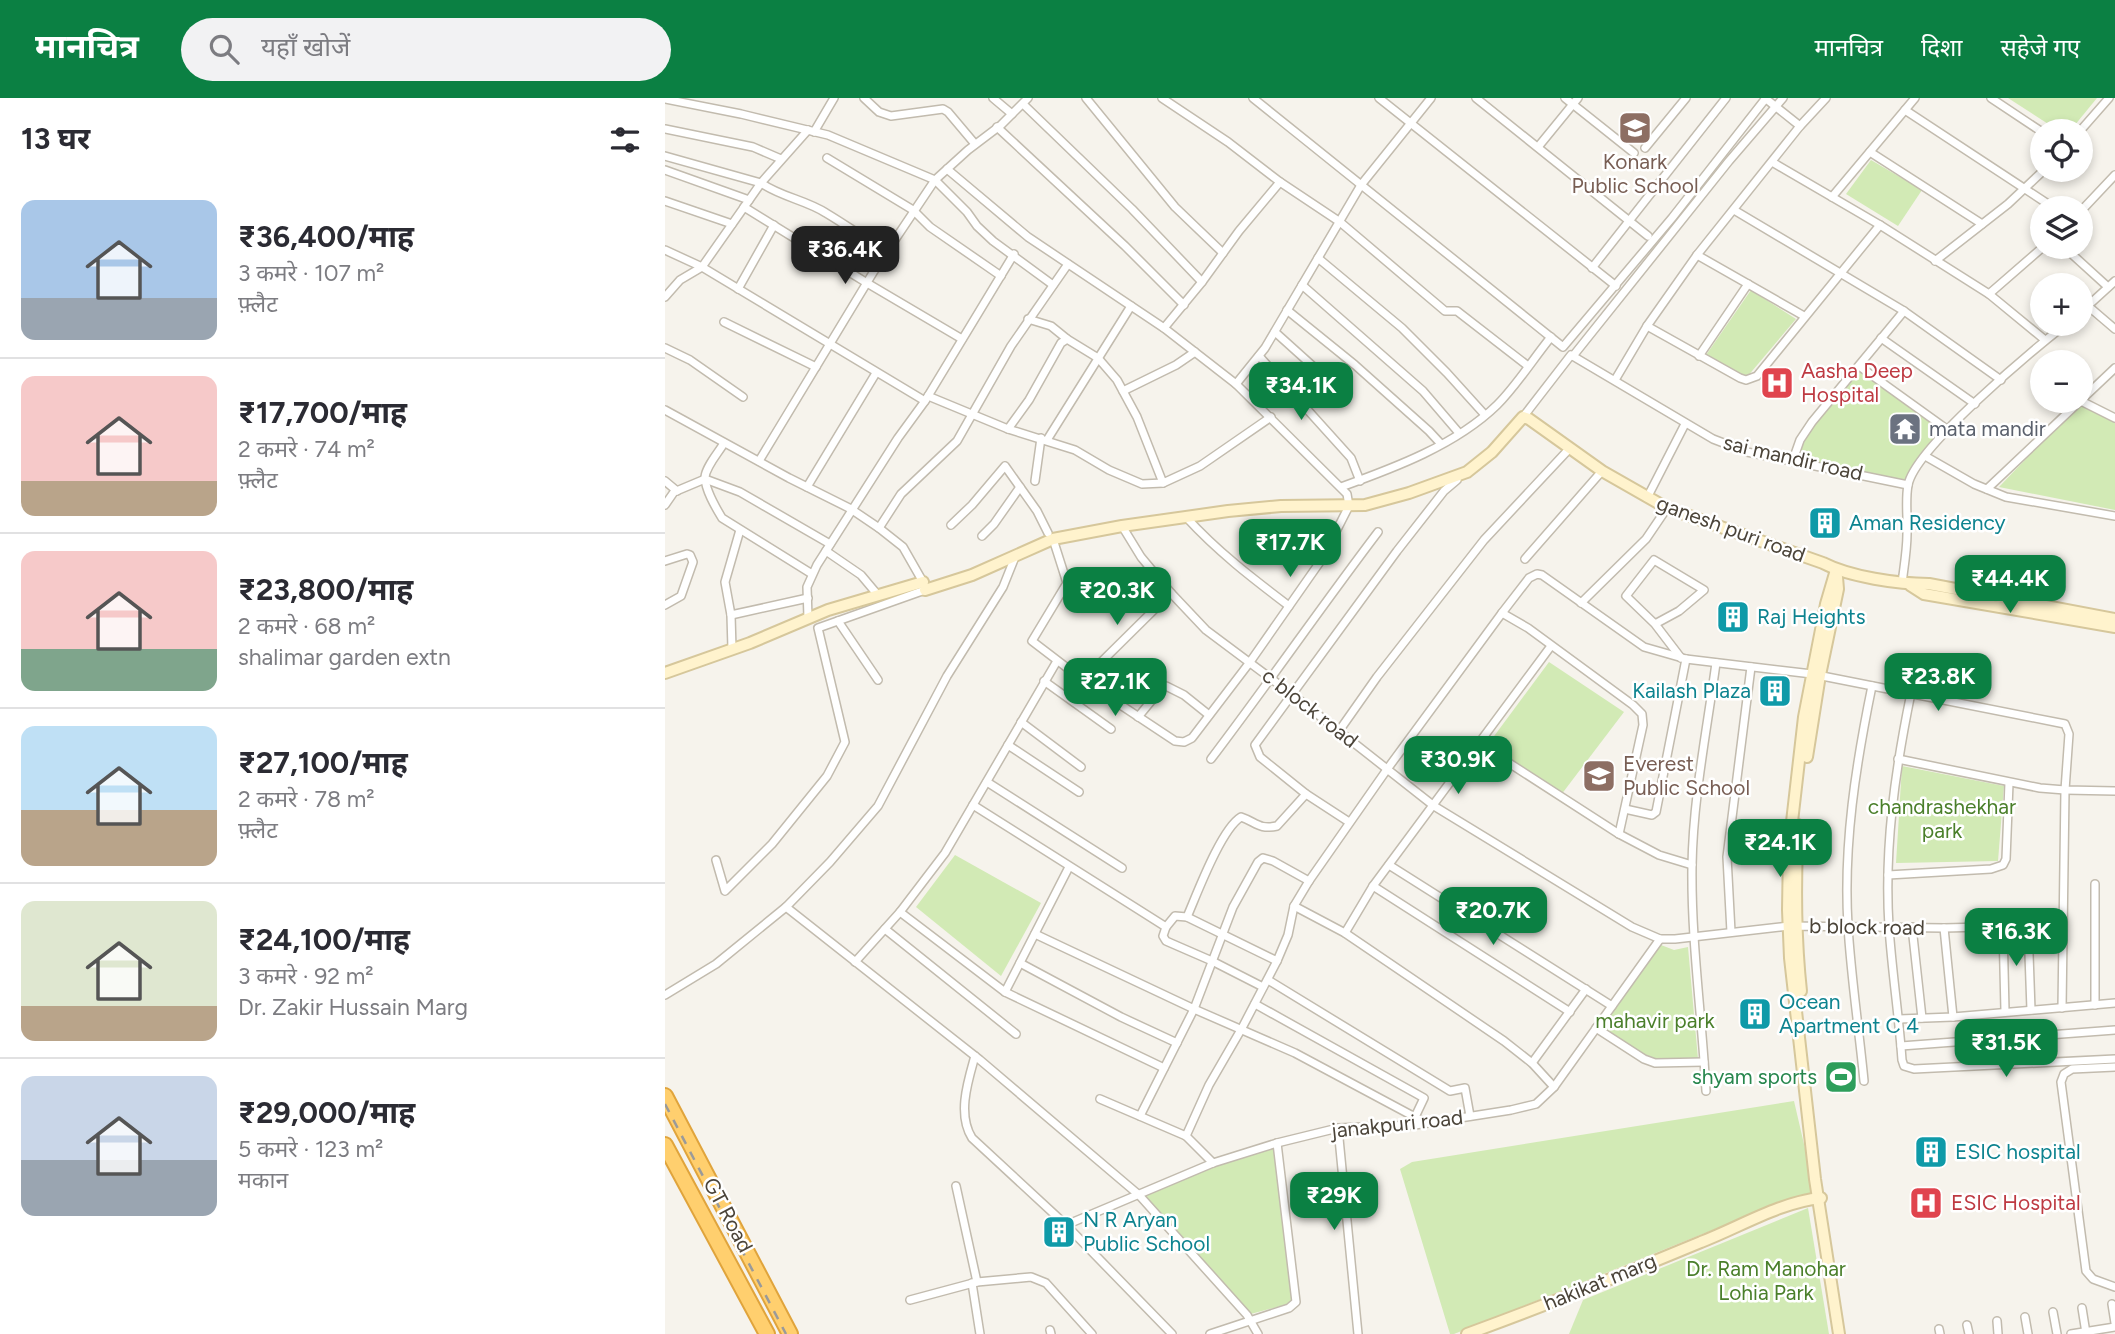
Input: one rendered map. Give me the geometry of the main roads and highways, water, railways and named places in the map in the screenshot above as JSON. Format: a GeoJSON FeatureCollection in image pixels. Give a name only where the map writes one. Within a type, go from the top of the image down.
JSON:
{"type":"FeatureCollection","features":[{"type":"Feature","properties":{"kind":"highway","name":"GT Road"},"geometry":{"type":"LineString","coordinates":[[665,1096],[790,1334]]}},
{"type":"Feature","properties":{"kind":"highway","name":"GT Road"},"geometry":{"type":"LineString","coordinates":[[665,1145],[767,1334]]}},
{"type":"Feature","properties":{"kind":"highway"},"geometry":{"type":"LineString","coordinates":[[701,1212],[721,1202]]}},
{"type":"Feature","properties":{"kind":"railway"},"geometry":{"type":"LineString","coordinates":[[665,1104],[786,1334]]}},
{"type":"Feature","properties":{"kind":"place","name":"Konark Public School"},"geometry":{"type":"Point","coordinates":[1635,128]}},
{"type":"Feature","properties":{"kind":"place","name":"Aasha Deep Hospital"},"geometry":{"type":"Point","coordinates":[1777,383]}},
{"type":"Feature","properties":{"kind":"place","name":"mata mandir"},"geometry":{"type":"Point","coordinates":[1905,429]}},
{"type":"Feature","properties":{"kind":"place","name":"Aman Residency"},"geometry":{"type":"Point","coordinates":[1825,523]}},
{"type":"Feature","properties":{"kind":"place","name":"Raj Heights"},"geometry":{"type":"Point","coordinates":[1733,617]}},
{"type":"Feature","properties":{"kind":"place","name":"Kailash Plaza"},"geometry":{"type":"Point","coordinates":[1775,691]}},
{"type":"Feature","properties":{"kind":"place","name":"Everest Public School"},"geometry":{"type":"Point","coordinates":[1599,776]}},
{"type":"Feature","properties":{"kind":"place","name":"Ocean Apartment C 4"},"geometry":{"type":"Point","coordinates":[1755,1014]}},
{"type":"Feature","properties":{"kind":"place","name":"shyam sports"},"geometry":{"type":"Point","coordinates":[1841,1077]}},
{"type":"Feature","properties":{"kind":"place","name":"ESIC hospital"},"geometry":{"type":"Point","coordinates":[1931,1152]}},
{"type":"Feature","properties":{"kind":"place","name":"ESIC Hospital"},"geometry":{"type":"Point","coordinates":[1926,1203]}},
{"type":"Feature","properties":{"kind":"place","name":"N R Aryan Public School"},"geometry":{"type":"Point","coordinates":[1059,1232]}},
{"type":"Feature","properties":{"kind":"park label","name":"chandrashekhar park"},"geometry":{"type":"Point","coordinates":[1942,819]}},
{"type":"Feature","properties":{"kind":"park label","name":"mahavir park"},"geometry":{"type":"Point","coordinates":[1655,1021]}},
{"type":"Feature","properties":{"kind":"park label","name":"Dr. Ram Manohar Lohia Park"},"geometry":{"type":"Point","coordinates":[1766,1281]}}]}
